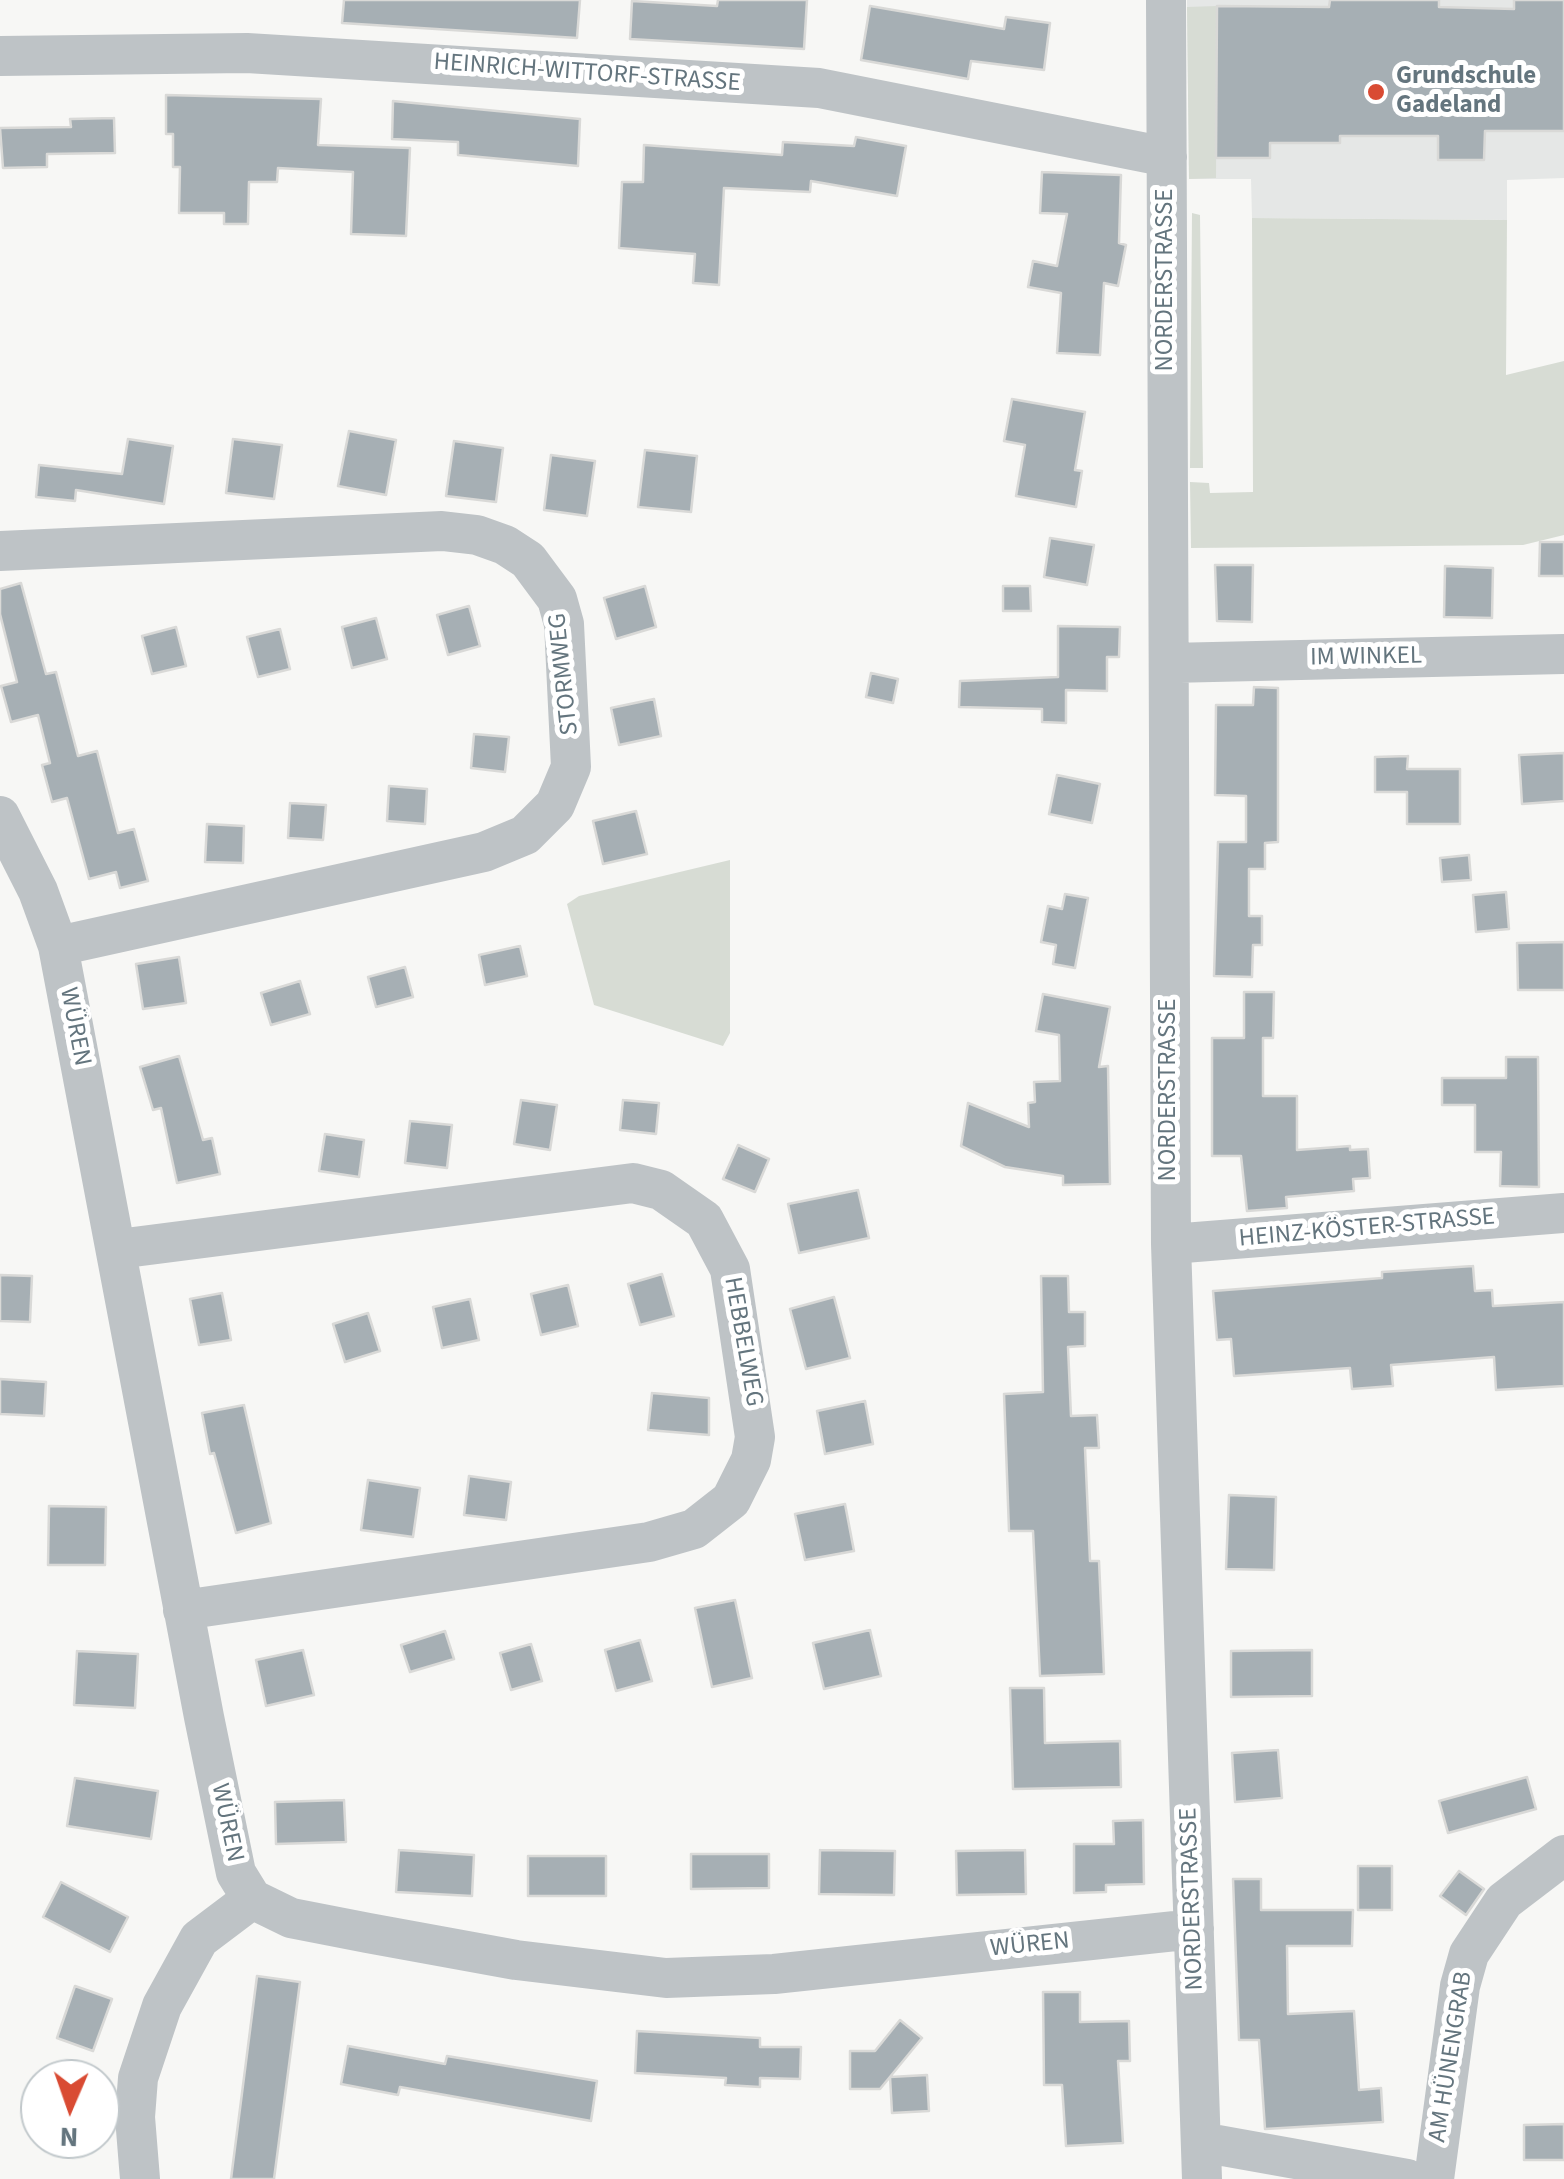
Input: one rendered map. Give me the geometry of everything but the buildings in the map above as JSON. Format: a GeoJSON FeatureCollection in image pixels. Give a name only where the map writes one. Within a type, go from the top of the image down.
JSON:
{"type":"FeatureCollection","features":[{"type":"Feature","properties":{"kind":"street","name":"NORDERSTRASSE"},"geometry":{"type":"LineString","coordinates":[[1166,0],[1171,1244],[1202,2161]]}},
{"type":"Feature","properties":{"kind":"street","name":"HEINRICH-WITTORF-STRASSE"},"geometry":{"type":"LineString","coordinates":[[0,56],[246,54],[819,88],[1166,157]]}},
{"type":"Feature","properties":{"kind":"street","name":"STORMWEG"},"geometry":{"type":"LineString","coordinates":[[0,551],[442,531],[477,535],[506,544],[528,560],[551,589],[564,624],[571,767],[555,805],[525,836],[484,852],[58,946]]}},
{"type":"Feature","properties":{"kind":"street","name":"IM WINKEL"},"geometry":{"type":"LineString","coordinates":[[1168,662],[1564,654]]}},
{"type":"Feature","properties":{"kind":"street","name":"WÜREN"},"geometry":{"type":"LineString","coordinates":[[0,816],[38,892],[58,946],[236,1874],[252,1899],[291,1918],[368,1933],[516,1960],[666,1978],[774,1974],[1194,1929]]}},
{"type":"Feature","properties":{"kind":"street","name":"HEBBELWEG"},"geometry":{"type":"LineString","coordinates":[[118,1249],[633,1183],[661,1190],[704,1220],[730,1270],[756,1437],[742,1482],[731,1500],[705,1522],[649,1542],[183,1610]]}},
{"type":"Feature","properties":{"kind":"street","name":"HEINZ-KÖSTER-STRASSE"},"geometry":{"type":"LineString","coordinates":[[1171,1244],[1564,1213]]}},
{"type":"Feature","properties":{"kind":"street","name":"AM HÜNENGRAB"},"geometry":{"type":"LineString","coordinates":[[1434,2179],[1460,1986],[1469,1954],[1504,1901],[1564,1856]]}},
{"type":"Feature","properties":{"kind":"street"},"geometry":{"type":"LineString","coordinates":[[140,2179],[135,2118],[138,2078],[162,2006],[199,1939],[252,1899]]}},
{"type":"Feature","properties":{"kind":"street"},"geometry":{"type":"LineString","coordinates":[[1202,2161],[1407,2179]]}},
{"type":"Feature","properties":{"kind":"shaded area","name":"Grundschule Gadeland"},"geometry":{"type":"Polygon","coordinates":[[[1187,0],[1564,0],[1564,178],[1507,180],[1507,220],[1252,218],[1251,179],[1189,179],[1187,0]]]}},
{"type":"Feature","properties":{"kind":"shaded area"},"geometry":{"type":"Polygon","coordinates":[[[1217,6],[1216,178],[1189,179],[1187,7],[1217,6]]]}},
{"type":"Feature","properties":{"kind":"shaded area"},"geometry":{"type":"Polygon","coordinates":[[[1192,213],[1200,215],[1203,468],[1190,468],[1192,213]]]}},
{"type":"Feature","properties":{"kind":"shaded area"},"geometry":{"type":"Polygon","coordinates":[[[1252,218],[1507,220],[1506,375],[1564,361],[1564,535],[1523,545],[1191,548],[1190,482],[1209,483],[1210,493],[1253,492],[1252,218]]]}},
{"type":"Feature","properties":{"kind":"shaded area"},"geometry":{"type":"Polygon","coordinates":[[[730,860],[730,1033],[723,1046],[594,1005],[567,904],[579,896],[730,860]]]}},
{"type":"Feature","properties":{"kind":"place","name":"Grundschule Gadeland"},"geometry":{"type":"Point","coordinates":[1376,92]}}]}
